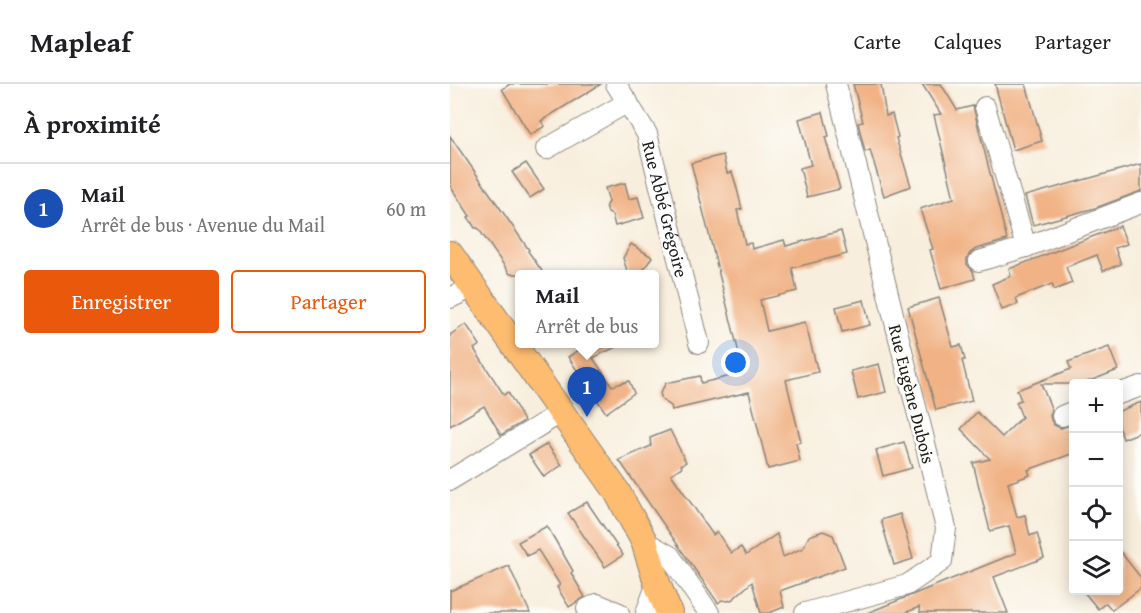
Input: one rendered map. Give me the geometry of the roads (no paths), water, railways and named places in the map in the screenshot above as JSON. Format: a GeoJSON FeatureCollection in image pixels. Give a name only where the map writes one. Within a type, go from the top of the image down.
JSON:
{"type":"FeatureCollection","features":[{"type":"Feature","properties":{"kind":"main road"},"geometry":{"type":"LineString","coordinates":[[450,254],[515,346]]}},
{"type":"Feature","properties":{"kind":"main road"},"geometry":{"type":"LineString","coordinates":[[516,348],[616,490],[644,541],[669,613]]}},
{"type":"Feature","properties":{"kind":"street","name":"Rue Abbé Grégoire"},"geometry":{"type":"LineString","coordinates":[[616,84],[647,134],[699,343]]}},
{"type":"Feature","properties":{"kind":"street","name":"Rue Eugène Dubois"},"geometry":{"type":"LineString","coordinates":[[805,613],[907,585],[942,561],[946,528],[836,84]]}},
{"type":"Feature","properties":{"kind":"street"},"geometry":{"type":"LineString","coordinates":[[546,149],[628,102]]}},
{"type":"Feature","properties":{"kind":"street"},"geometry":{"type":"LineString","coordinates":[[985,107],[1026,247]]}},
{"type":"Feature","properties":{"kind":"street"},"geometry":{"type":"LineString","coordinates":[[979,261],[1026,247],[1141,203]]}},
{"type":"Feature","properties":{"kind":"street"},"geometry":{"type":"LineString","coordinates":[[450,298],[472,286]]}},
{"type":"Feature","properties":{"kind":"street"},"geometry":{"type":"LineString","coordinates":[[1123,393],[1141,386]]}},
{"type":"Feature","properties":{"kind":"street"},"geometry":{"type":"LineString","coordinates":[[450,480],[562,412]]}},
{"type":"Feature","properties":{"kind":"street"},"geometry":{"type":"LineString","coordinates":[[644,541],[670,556],[708,613]]}},
{"type":"Feature","properties":{"kind":"street"},"geometry":{"type":"LineString","coordinates":[[645,613],[657,582]]}},
{"type":"Feature","properties":{"kind":"street"},"geometry":{"type":"LineString","coordinates":[[585,612],[597,604],[619,613]]}},
{"type":"Feature","properties":{"kind":"place","name":"Mail"},"geometry":{"type":"Point","coordinates":[587,417]}}]}
